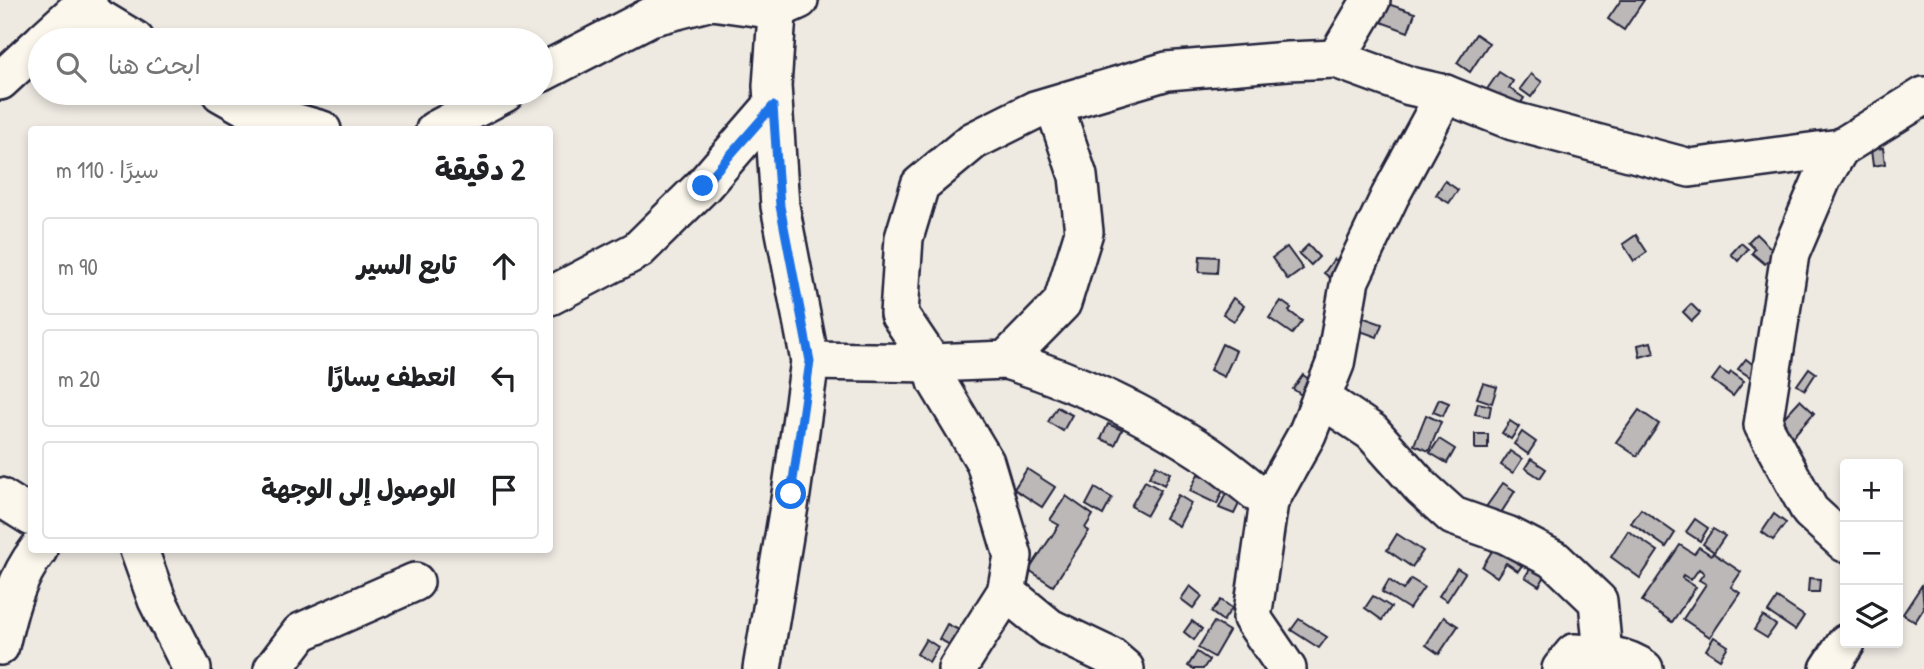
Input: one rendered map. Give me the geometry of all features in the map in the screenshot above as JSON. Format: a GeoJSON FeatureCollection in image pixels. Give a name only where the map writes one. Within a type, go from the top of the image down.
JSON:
{"type":"FeatureCollection","features":[{"type":"Feature","properties":{"kind":"street"},"geometry":{"type":"LineString","coordinates":[[1336,59],[1371,0]]}},
{"type":"Feature","properties":{"kind":"street"},"geometry":{"type":"LineString","coordinates":[[553,67],[650,17],[712,1],[785,3],[772,86],[773,106],[780,206],[810,361],[762,669]]}},
{"type":"Feature","properties":{"kind":"street"},"geometry":{"type":"LineString","coordinates":[[57,28],[84,4],[118,28]]}},
{"type":"Feature","properties":{"kind":"street"},"geometry":{"type":"LineString","coordinates":[[0,81],[28,55]]}},
{"type":"Feature","properties":{"kind":"street"},"geometry":{"type":"LineString","coordinates":[[957,669],[1006,592],[1013,556],[985,462],[937,382],[932,363],[899,314],[904,238],[920,185],[972,141],[1035,110],[1167,71],[1336,59],[1410,86],[1446,94],[1513,121],[1690,168],[1839,148],[1924,96]]}},
{"type":"Feature","properties":{"kind":"street"},"geometry":{"type":"LineString","coordinates":[[1287,669],[1252,618],[1269,502],[1307,434],[1335,364],[1350,279],[1390,196],[1446,94]]}},
{"type":"Feature","properties":{"kind":"street"},"geometry":{"type":"LineString","coordinates":[[242,105],[251,110],[308,126]]}},
{"type":"Feature","properties":{"kind":"street"},"geometry":{"type":"LineString","coordinates":[[443,126],[482,105]]}},
{"type":"Feature","properties":{"kind":"street"},"geometry":{"type":"LineString","coordinates":[[1006,360],[1062,303],[1084,232],[1078,176],[1054,105]]}},
{"type":"Feature","properties":{"kind":"street"},"geometry":{"type":"LineString","coordinates":[[553,294],[638,250],[703,186],[773,106]]}},
{"type":"Feature","properties":{"kind":"street"},"geometry":{"type":"LineString","coordinates":[[1839,148],[1822,179],[1790,254],[1763,425],[1810,511],[1840,538]]}},
{"type":"Feature","properties":{"kind":"street"},"geometry":{"type":"LineString","coordinates":[[810,361],[932,363],[1006,360],[1054,374],[1121,406],[1205,453],[1269,502]]}},
{"type":"Feature","properties":{"kind":"street"},"geometry":{"type":"LineString","coordinates":[[1321,398],[1372,432],[1422,488],[1453,516],[1507,535],[1555,560],[1598,601],[1603,654]]}},
{"type":"Feature","properties":{"kind":"street"},"geometry":{"type":"LineString","coordinates":[[0,497],[28,514]]}},
{"type":"Feature","properties":{"kind":"street"},"geometry":{"type":"LineString","coordinates":[[0,646],[9,605],[27,564],[36,553]]}},
{"type":"Feature","properties":{"kind":"street"},"geometry":{"type":"LineString","coordinates":[[140,553],[157,600],[192,669]]}},
{"type":"Feature","properties":{"kind":"street"},"geometry":{"type":"LineString","coordinates":[[273,669],[301,632],[415,582]]}},
{"type":"Feature","properties":{"kind":"street"},"geometry":{"type":"LineString","coordinates":[[1006,592],[1050,628],[1111,657],[1125,669]]}},
{"type":"Feature","properties":{"kind":"street"},"geometry":{"type":"LineString","coordinates":[[1829,669],[1843,648]]}},
{"type":"Feature","properties":{"kind":"street"},"geometry":{"type":"LineString","coordinates":[[1561,669],[1574,653],[1603,654],[1636,663],[1644,669]]}},
{"type":"Feature","properties":{"kind":"building"},"geometry":{"type":"Polygon","coordinates":[[[1376,0],[1415,13],[1408,32],[1370,18],[1376,0]]]}},
{"type":"Feature","properties":{"kind":"building"},"geometry":{"type":"Polygon","coordinates":[[[1621,0],[1644,0],[1624,30],[1608,19],[1621,0]]]}},
{"type":"Feature","properties":{"kind":"building"},"geometry":{"type":"Polygon","coordinates":[[[1476,34],[1489,43],[1470,72],[1457,63],[1476,34]]]}},
{"type":"Feature","properties":{"kind":"building"},"geometry":{"type":"Polygon","coordinates":[[[1499,72],[1513,81],[1509,88],[1524,98],[1513,115],[1483,95],[1499,72]]]}},
{"type":"Feature","properties":{"kind":"building"},"geometry":{"type":"Polygon","coordinates":[[[1531,74],[1542,82],[1531,97],[1520,89],[1531,74]]]}},
{"type":"Feature","properties":{"kind":"building"},"geometry":{"type":"Polygon","coordinates":[[[1883,148],[1885,164],[1873,166],[1871,150],[1883,148]]]}},
{"type":"Feature","properties":{"kind":"building"},"geometry":{"type":"Polygon","coordinates":[[[1445,181],[1458,190],[1449,203],[1436,195],[1445,181]]]}},
{"type":"Feature","properties":{"kind":"building"},"geometry":{"type":"Polygon","coordinates":[[[1756,234],[1776,253],[1765,264],[1752,253],[1755,249],[1748,242],[1756,234]]]}},
{"type":"Feature","properties":{"kind":"building"},"geometry":{"type":"Polygon","coordinates":[[[1636,235],[1647,252],[1634,261],[1623,244],[1636,235]]]}},
{"type":"Feature","properties":{"kind":"building"},"geometry":{"type":"Polygon","coordinates":[[[1741,243],[1748,249],[1738,261],[1731,254],[1741,243]]]}},
{"type":"Feature","properties":{"kind":"building"},"geometry":{"type":"Polygon","coordinates":[[[1308,245],[1319,257],[1311,265],[1299,254],[1308,245]]]}},
{"type":"Feature","properties":{"kind":"building"},"geometry":{"type":"Polygon","coordinates":[[[1287,247],[1303,269],[1288,280],[1272,258],[1287,247]]]}},
{"type":"Feature","properties":{"kind":"building"},"geometry":{"type":"Polygon","coordinates":[[[1200,256],[1218,257],[1217,273],[1199,272],[1200,256]]]}},
{"type":"Feature","properties":{"kind":"building"},"geometry":{"type":"Polygon","coordinates":[[[1334,259],[1348,268],[1337,283],[1324,273],[1334,259]]]}},
{"type":"Feature","properties":{"kind":"building"},"geometry":{"type":"Polygon","coordinates":[[[1233,298],[1244,306],[1234,321],[1223,314],[1233,298]]]}},
{"type":"Feature","properties":{"kind":"building"},"geometry":{"type":"Polygon","coordinates":[[[1281,301],[1302,321],[1292,334],[1269,318],[1281,301]]]}},
{"type":"Feature","properties":{"kind":"building"},"geometry":{"type":"Polygon","coordinates":[[[1691,304],[1700,313],[1692,321],[1683,312],[1691,304]]]}},
{"type":"Feature","properties":{"kind":"building"},"geometry":{"type":"Polygon","coordinates":[[[1353,314],[1382,324],[1377,337],[1349,327],[1353,314]]]}},
{"type":"Feature","properties":{"kind":"building"},"geometry":{"type":"Polygon","coordinates":[[[1651,342],[1654,353],[1640,357],[1638,345],[1651,342]]]}},
{"type":"Feature","properties":{"kind":"building"},"geometry":{"type":"Polygon","coordinates":[[[1222,344],[1236,351],[1224,377],[1210,370],[1222,344]]]}},
{"type":"Feature","properties":{"kind":"building"},"geometry":{"type":"Polygon","coordinates":[[[1746,359],[1756,367],[1750,377],[1738,369],[1746,359]]]}},
{"type":"Feature","properties":{"kind":"building"},"geometry":{"type":"Polygon","coordinates":[[[1809,368],[1816,373],[1805,390],[1797,385],[1809,368]]]}},
{"type":"Feature","properties":{"kind":"building"},"geometry":{"type":"Polygon","coordinates":[[[1720,369],[1729,375],[1731,372],[1744,381],[1733,396],[1712,380],[1720,369]]]}},
{"type":"Feature","properties":{"kind":"building"},"geometry":{"type":"Polygon","coordinates":[[[1303,375],[1316,384],[1307,399],[1293,389],[1303,375]]]}},
{"type":"Feature","properties":{"kind":"building"},"geometry":{"type":"Polygon","coordinates":[[[1483,383],[1497,387],[1492,403],[1477,398],[1483,383]]]}},
{"type":"Feature","properties":{"kind":"building"},"geometry":{"type":"Polygon","coordinates":[[[1439,399],[1449,403],[1443,416],[1433,412],[1439,399]]]}},
{"type":"Feature","properties":{"kind":"building"},"geometry":{"type":"Polygon","coordinates":[[[1800,400],[1814,413],[1787,443],[1773,429],[1800,400]]]}},
{"type":"Feature","properties":{"kind":"building"},"geometry":{"type":"Polygon","coordinates":[[[1478,403],[1491,406],[1489,417],[1475,414],[1478,403]]]}},
{"type":"Feature","properties":{"kind":"building"},"geometry":{"type":"Polygon","coordinates":[[[1057,407],[1072,415],[1063,431],[1048,422],[1057,407]]]}},
{"type":"Feature","properties":{"kind":"building"},"geometry":{"type":"Polygon","coordinates":[[[1639,410],[1659,424],[1637,456],[1616,442],[1639,410]]]}},
{"type":"Feature","properties":{"kind":"building"},"geometry":{"type":"Polygon","coordinates":[[[1426,415],[1441,422],[1429,451],[1414,445],[1426,415]]]}},
{"type":"Feature","properties":{"kind":"building"},"geometry":{"type":"Polygon","coordinates":[[[1510,421],[1519,427],[1511,439],[1502,433],[1510,421]]]}},
{"type":"Feature","properties":{"kind":"building"},"geometry":{"type":"Polygon","coordinates":[[[1108,424],[1122,430],[1115,445],[1101,439],[1108,424]]]}},
{"type":"Feature","properties":{"kind":"building"},"geometry":{"type":"Polygon","coordinates":[[[1522,432],[1536,442],[1528,454],[1514,444],[1522,432]]]}},
{"type":"Feature","properties":{"kind":"building"},"geometry":{"type":"Polygon","coordinates":[[[1475,434],[1488,434],[1488,449],[1475,449],[1475,434]]]}},
{"type":"Feature","properties":{"kind":"building"},"geometry":{"type":"Polygon","coordinates":[[[1439,439],[1455,449],[1447,463],[1430,453],[1439,439]]]}},
{"type":"Feature","properties":{"kind":"building"},"geometry":{"type":"Polygon","coordinates":[[[1510,451],[1522,459],[1513,473],[1501,465],[1510,451]]]}},
{"type":"Feature","properties":{"kind":"building"},"geometry":{"type":"Polygon","coordinates":[[[1531,459],[1546,469],[1540,478],[1525,468],[1531,459]]]}},
{"type":"Feature","properties":{"kind":"building"},"geometry":{"type":"Polygon","coordinates":[[[1156,465],[1170,473],[1164,485],[1149,477],[1156,465]]]}},
{"type":"Feature","properties":{"kind":"building"},"geometry":{"type":"Polygon","coordinates":[[[1027,469],[1055,487],[1042,507],[1014,489],[1027,469]]]}},
{"type":"Feature","properties":{"kind":"building"},"geometry":{"type":"Polygon","coordinates":[[[1198,474],[1225,486],[1217,504],[1190,491],[1198,474]]]}},
{"type":"Feature","properties":{"kind":"building"},"geometry":{"type":"Polygon","coordinates":[[[1145,481],[1161,490],[1147,515],[1131,506],[1145,481]]]}},
{"type":"Feature","properties":{"kind":"building"},"geometry":{"type":"Polygon","coordinates":[[[1503,483],[1515,491],[1499,516],[1486,507],[1503,483]]]}},
{"type":"Feature","properties":{"kind":"building"},"geometry":{"type":"Polygon","coordinates":[[[1095,488],[1112,498],[1103,515],[1086,505],[1095,488]]]}},
{"type":"Feature","properties":{"kind":"building"},"geometry":{"type":"Polygon","coordinates":[[[1228,489],[1243,496],[1234,514],[1219,508],[1228,489]]]}},
{"type":"Feature","properties":{"kind":"building"},"geometry":{"type":"Polygon","coordinates":[[[1178,495],[1191,503],[1179,526],[1165,518],[1178,495]]]}},
{"type":"Feature","properties":{"kind":"building"},"geometry":{"type":"Polygon","coordinates":[[[1066,496],[1093,515],[1085,528],[1089,531],[1053,586],[1029,570],[1059,525],[1050,520],[1066,496]]]}},
{"type":"Feature","properties":{"kind":"building"},"geometry":{"type":"Polygon","coordinates":[[[1641,509],[1675,533],[1666,547],[1631,523],[1641,509]]]}},
{"type":"Feature","properties":{"kind":"building"},"geometry":{"type":"Polygon","coordinates":[[[1774,514],[1786,523],[1773,540],[1762,532],[1774,514]]]}},
{"type":"Feature","properties":{"kind":"building"},"geometry":{"type":"Polygon","coordinates":[[[1695,519],[1708,528],[1700,541],[1686,532],[1695,519]]]}},
{"type":"Feature","properties":{"kind":"building"},"geometry":{"type":"Polygon","coordinates":[[[1713,529],[1725,536],[1714,552],[1703,544],[1713,529]]]}},
{"type":"Feature","properties":{"kind":"building"},"geometry":{"type":"Polygon","coordinates":[[[1628,531],[1658,551],[1640,578],[1611,557],[1628,531]]]}},
{"type":"Feature","properties":{"kind":"building"},"geometry":{"type":"Polygon","coordinates":[[[1397,534],[1423,551],[1412,567],[1387,550],[1397,534]]]}},
{"type":"Feature","properties":{"kind":"building"},"geometry":{"type":"Polygon","coordinates":[[[1501,537],[1529,555],[1518,571],[1506,563],[1497,577],[1482,567],[1501,537]]]}},
{"type":"Feature","properties":{"kind":"building"},"geometry":{"type":"Polygon","coordinates":[[[1680,545],[1694,554],[1699,547],[1711,555],[1713,553],[1741,572],[1731,587],[1740,593],[1710,637],[1683,619],[1706,584],[1699,580],[1704,573],[1699,569],[1691,580],[1683,575],[1682,578],[1696,587],[1672,622],[1642,601],[1680,545]]]}},
{"type":"Feature","properties":{"kind":"building"},"geometry":{"type":"Polygon","coordinates":[[[1536,559],[1550,568],[1539,586],[1525,577],[1536,559]]]}},
{"type":"Feature","properties":{"kind":"building"},"geometry":{"type":"Polygon","coordinates":[[[1457,568],[1465,573],[1447,601],[1439,596],[1457,568]]]}},
{"type":"Feature","properties":{"kind":"building"},"geometry":{"type":"Polygon","coordinates":[[[1809,578],[1820,579],[1819,592],[1808,592],[1809,578]]]}},
{"type":"Feature","properties":{"kind":"building"},"geometry":{"type":"Polygon","coordinates":[[[1411,579],[1424,587],[1409,609],[1382,592],[1389,580],[1403,590],[1411,579]]]}},
{"type":"Feature","properties":{"kind":"building"},"geometry":{"type":"Polygon","coordinates":[[[1922,585],[1924,608],[1915,622],[1903,614],[1922,585]]]}},
{"type":"Feature","properties":{"kind":"building"},"geometry":{"type":"Polygon","coordinates":[[[1190,586],[1202,596],[1193,608],[1181,599],[1190,586]]]}},
{"type":"Feature","properties":{"kind":"building"},"geometry":{"type":"Polygon","coordinates":[[[1373,596],[1391,607],[1382,620],[1365,608],[1373,596]]]}},
{"type":"Feature","properties":{"kind":"building"},"geometry":{"type":"Polygon","coordinates":[[[1777,598],[1804,616],[1795,630],[1768,612],[1777,598]]]}},
{"type":"Feature","properties":{"kind":"building"},"geometry":{"type":"Polygon","coordinates":[[[1221,600],[1232,608],[1223,621],[1211,612],[1221,600]]]}},
{"type":"Feature","properties":{"kind":"building"},"geometry":{"type":"Polygon","coordinates":[[[1763,616],[1776,625],[1767,638],[1754,630],[1763,616]]]}},
{"type":"Feature","properties":{"kind":"building"},"geometry":{"type":"Polygon","coordinates":[[[1444,617],[1458,626],[1439,654],[1426,645],[1444,617]]]}},
{"type":"Feature","properties":{"kind":"building"},"geometry":{"type":"Polygon","coordinates":[[[1299,619],[1327,637],[1319,648],[1291,630],[1299,619]]]}},
{"type":"Feature","properties":{"kind":"building"},"geometry":{"type":"Polygon","coordinates":[[[1192,621],[1202,629],[1194,640],[1184,632],[1192,621]]]}},
{"type":"Feature","properties":{"kind":"building"},"geometry":{"type":"Polygon","coordinates":[[[1214,622],[1229,631],[1214,657],[1198,648],[1214,622]]]}},
{"type":"Feature","properties":{"kind":"building"},"geometry":{"type":"Polygon","coordinates":[[[947,624],[971,636],[963,652],[939,639],[947,624]]]}},
{"type":"Feature","properties":{"kind":"building"},"geometry":{"type":"Polygon","coordinates":[[[1714,637],[1728,646],[1720,659],[1706,650],[1714,637]]]}},
{"type":"Feature","properties":{"kind":"building"},"geometry":{"type":"Polygon","coordinates":[[[926,639],[938,647],[929,662],[917,654],[926,639]]]}},
{"type":"Feature","properties":{"kind":"building"},"geometry":{"type":"Polygon","coordinates":[[[1197,652],[1209,660],[1203,669],[1188,666],[1197,652]]]}},
{"type":"Feature","properties":{"kind":"route"},"geometry":{"type":"LineString","coordinates":[[703,186],[773,106],[780,206],[810,361],[791,494]]}}]}
